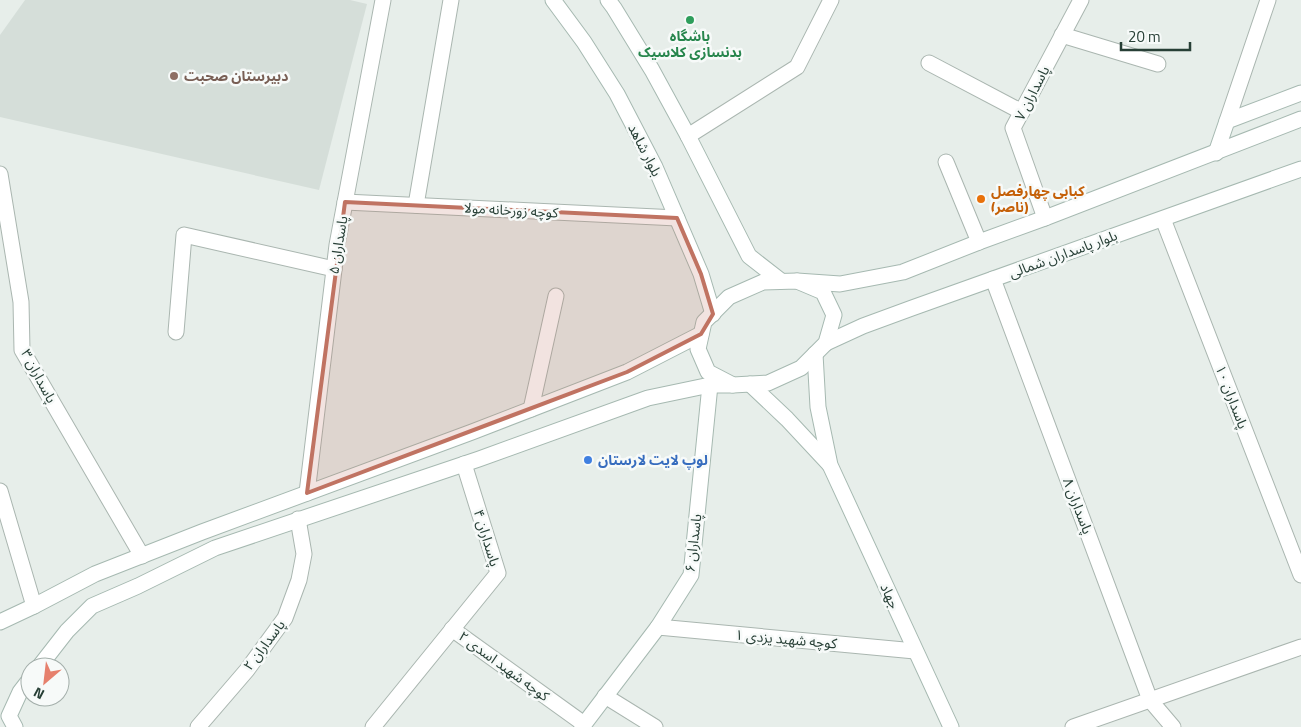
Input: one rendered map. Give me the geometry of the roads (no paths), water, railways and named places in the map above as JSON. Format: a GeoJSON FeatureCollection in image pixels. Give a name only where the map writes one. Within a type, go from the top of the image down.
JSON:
{"type":"FeatureCollection","features":[{"type":"Feature","properties":{"kind":"street","name":"پاسداران ۵"},"geometry":{"type":"LineString","coordinates":[[308,493],[334,269],[383,0]]}},
{"type":"Feature","properties":{"kind":"street"},"geometry":{"type":"LineString","coordinates":[[416,205],[451,0]]}},
{"type":"Feature","properties":{"kind":"street","name":"بلوار شاهد"},"geometry":{"type":"LineString","coordinates":[[552,0],[584,42],[617,94],[655,167],[702,274],[713,314]]}},
{"type":"Feature","properties":{"kind":"street"},"geometry":{"type":"LineString","coordinates":[[608,0],[652,70],[749,256],[780,281]]}},
{"type":"Feature","properties":{"kind":"street"},"geometry":{"type":"LineString","coordinates":[[688,136],[797,67],[832,0]]}},
{"type":"Feature","properties":{"kind":"street","name":"پاسداران ۷"},"geometry":{"type":"LineString","coordinates":[[1045,218],[1013,128],[1081,0]]}},
{"type":"Feature","properties":{"kind":"street"},"geometry":{"type":"LineString","coordinates":[[1216,153],[1268,0]]}},
{"type":"Feature","properties":{"kind":"street"},"geometry":{"type":"LineString","coordinates":[[1062,35],[1158,64]]}},
{"type":"Feature","properties":{"kind":"street"},"geometry":{"type":"LineString","coordinates":[[929,63],[1022,112]]}},
{"type":"Feature","properties":{"kind":"street"},"geometry":{"type":"LineString","coordinates":[[1227,121],[1301,93]]}},
{"type":"Feature","properties":{"kind":"street"},"geometry":{"type":"LineString","coordinates":[[733,385],[708,372],[698,349],[704,322],[729,297],[763,282],[797,281],[840,284],[903,272],[1301,120]]}},
{"type":"Feature","properties":{"kind":"street"},"geometry":{"type":"LineString","coordinates":[[946,162],[979,242]]}},
{"type":"Feature","properties":{"kind":"street","name":"بلوار پاسداران شمالی"},"geometry":{"type":"LineString","coordinates":[[826,343],[863,326],[1301,169]]}},
{"type":"Feature","properties":{"kind":"street","name":"پاسداران ۳"},"geometry":{"type":"LineString","coordinates":[[0,174],[21,302],[22,350],[142,556]]}},
{"type":"Feature","properties":{"kind":"street","name":"کوچه زورخانه مولا"},"geometry":{"type":"LineString","coordinates":[[345,202],[677,218]]}},
{"type":"Feature","properties":{"kind":"street","name":"پاسداران ۱۰"},"geometry":{"type":"LineString","coordinates":[[1163,219],[1301,575]]}},
{"type":"Feature","properties":{"kind":"street"},"geometry":{"type":"LineString","coordinates":[[176,332],[184,235],[334,269]]}},
{"type":"Feature","properties":{"kind":"street","name":"پاسداران ۸"},"geometry":{"type":"LineString","coordinates":[[993,280],[1150,700],[1173,727]]}},
{"type":"Feature","properties":{"kind":"street"},"geometry":{"type":"LineString","coordinates":[[47,657],[67,631],[92,606],[138,586],[215,548],[464,464],[648,398],[710,385],[768,383],[801,368],[826,343],[834,316],[823,292],[797,281]]}},
{"type":"Feature","properties":{"kind":"street"},"geometry":{"type":"LineString","coordinates":[[530,409],[556,296]]}},
{"type":"Feature","properties":{"kind":"street"},"geometry":{"type":"LineString","coordinates":[[0,622],[94,574],[627,372],[701,334]]}},
{"type":"Feature","properties":{"kind":"street","name":"جهاد"},"geometry":{"type":"LineString","coordinates":[[815,354],[818,407],[830,465],[951,727]]}},
{"type":"Feature","properties":{"kind":"street","name":"جهاد"},"geometry":{"type":"LineString","coordinates":[[750,384],[788,419],[830,465]]}},
{"type":"Feature","properties":{"kind":"street","name":"پاسداران ۶"},"geometry":{"type":"LineString","coordinates":[[583,725],[658,627],[691,575],[710,385]]}},
{"type":"Feature","properties":{"kind":"street","name":"پاسداران ۴"},"geometry":{"type":"LineString","coordinates":[[452,629],[498,573],[464,464]]}},
{"type":"Feature","properties":{"kind":"street"},"geometry":{"type":"LineString","coordinates":[[0,491],[34,606]]}},
{"type":"Feature","properties":{"kind":"street","name":"پاسداران ۲"},"geometry":{"type":"LineString","coordinates":[[198,727],[247,670],[285,618],[299,580],[304,554],[298,520]]}},
{"type":"Feature","properties":{"kind":"street","name":"کوچه شهید یزدی ۱"},"geometry":{"type":"LineString","coordinates":[[658,627],[915,651]]}},
{"type":"Feature","properties":{"kind":"street","name":"کوچه شهید اسدی ۲"},"geometry":{"type":"LineString","coordinates":[[373,727],[452,629],[583,725]]}},
{"type":"Feature","properties":{"kind":"street"},"geometry":{"type":"LineString","coordinates":[[1073,727],[1301,647]]}},
{"type":"Feature","properties":{"kind":"street"},"geometry":{"type":"LineString","coordinates":[[6,720],[20,692]]}},
{"type":"Feature","properties":{"kind":"street"},"geometry":{"type":"LineString","coordinates":[[604,696],[655,727]]}},
{"type":"Feature","properties":{"kind":"place","name":"باشگاه بدنسازی کلاسیک"},"geometry":{"type":"Point","coordinates":[690,20]}},
{"type":"Feature","properties":{"kind":"place","name":"دبیرستان صحبت"},"geometry":{"type":"Point","coordinates":[174,76]}},
{"type":"Feature","properties":{"kind":"place","name":"کبابی چهارفصل (ناصر)"},"geometry":{"type":"Point","coordinates":[981,199]}},
{"type":"Feature","properties":{"kind":"place","name":"لوپ لایت لارستان"},"geometry":{"type":"Point","coordinates":[588,460]}}]}
